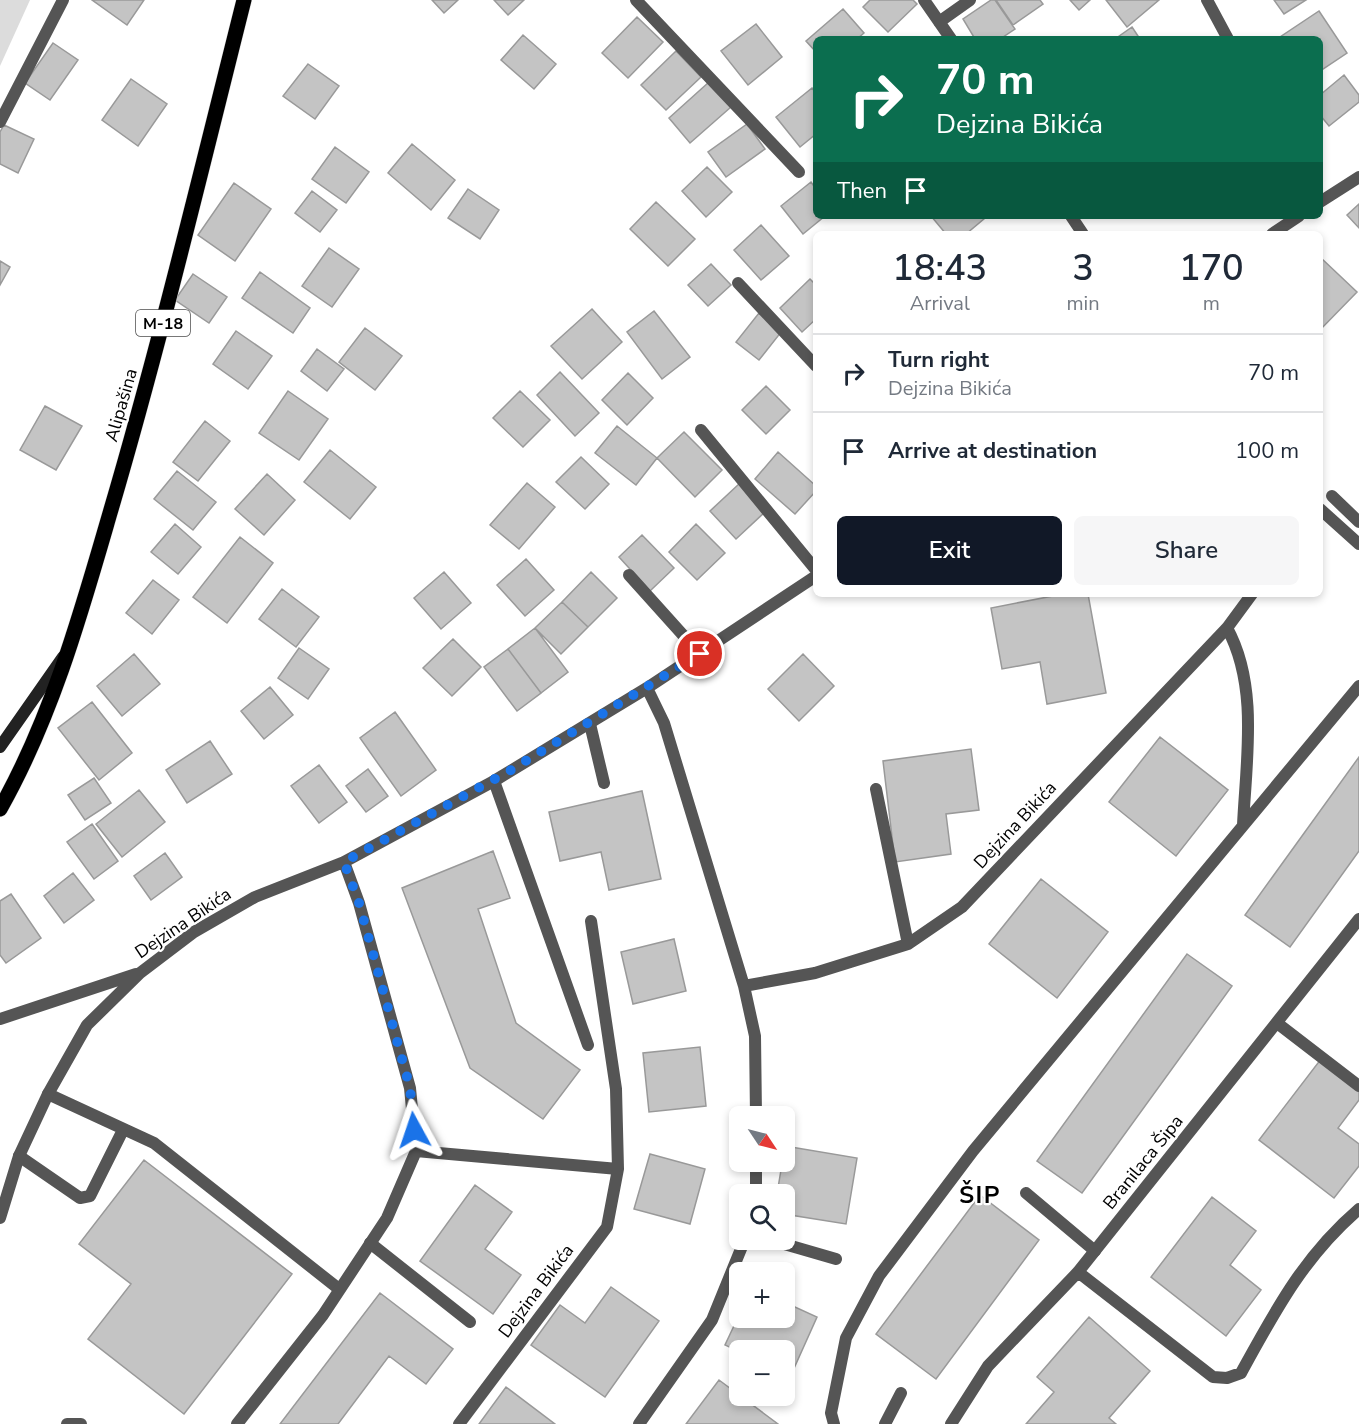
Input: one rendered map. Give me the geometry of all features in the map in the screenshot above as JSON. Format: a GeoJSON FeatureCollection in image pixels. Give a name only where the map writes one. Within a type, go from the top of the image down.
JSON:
{"type":"FeatureCollection","features":[{"type":"Feature","properties":{"kind":"main road","name":"Alipašina"},"geometry":{"type":"LineString","coordinates":[[0,809],[16,780],[72,644],[145,396],[244,0]]}},
{"type":"Feature","properties":{"kind":"street"},"geometry":{"type":"LineString","coordinates":[[0,122],[63,0]]}},
{"type":"Feature","properties":{"kind":"street"},"geometry":{"type":"LineString","coordinates":[[636,0],[799,172]]}},
{"type":"Feature","properties":{"kind":"street"},"geometry":{"type":"LineString","coordinates":[[924,0],[949,36]]}},
{"type":"Feature","properties":{"kind":"street"},"geometry":{"type":"LineString","coordinates":[[939,22],[970,0]]}},
{"type":"Feature","properties":{"kind":"street"},"geometry":{"type":"LineString","coordinates":[[1207,0],[1226,36]]}},
{"type":"Feature","properties":{"kind":"street"},"geometry":{"type":"LineString","coordinates":[[1323,199],[1359,177]]}},
{"type":"Feature","properties":{"kind":"street"},"geometry":{"type":"LineString","coordinates":[[1276,231],[1294,219]]}},
{"type":"Feature","properties":{"kind":"street"},"geometry":{"type":"LineString","coordinates":[[738,284],[813,363]]}},
{"type":"Feature","properties":{"kind":"street"},"geometry":{"type":"LineString","coordinates":[[700,430],[813,566]]}},
{"type":"Feature","properties":{"kind":"street"},"geometry":{"type":"LineString","coordinates":[[1332,496],[1359,522]]}},
{"type":"Feature","properties":{"kind":"street"},"geometry":{"type":"LineString","coordinates":[[1323,512],[1359,544]]}},
{"type":"Feature","properties":{"kind":"street"},"geometry":{"type":"LineString","coordinates":[[629,575],[700,654]]}},
{"type":"Feature","properties":{"kind":"street","name":"Dejzina Bikića"},"geometry":{"type":"LineString","coordinates":[[0,1218],[19,1156],[48,1094],[87,1025],[140,973],[194,932],[255,897],[344,862],[494,781],[647,688],[813,578]]}},
{"type":"Feature","properties":{"kind":"street","name":"Dejzina Bikića"},"geometry":{"type":"LineString","coordinates":[[744,986],[815,973],[908,944],[962,907],[1227,628],[1250,597]]}},
{"type":"Feature","properties":{"kind":"street"},"geometry":{"type":"LineString","coordinates":[[1227,628],[1238,648],[1245,675],[1247,716],[1244,825]]}},
{"type":"Feature","properties":{"kind":"street"},"geometry":{"type":"LineString","coordinates":[[0,747],[72,644]]}},
{"type":"Feature","properties":{"kind":"street"},"geometry":{"type":"LineString","coordinates":[[834,1424],[831,1413],[846,1338],[879,1276],[973,1151],[1359,686]]}},
{"type":"Feature","properties":{"kind":"street"},"geometry":{"type":"LineString","coordinates":[[647,688],[664,723],[744,986],[755,1036],[756,1106]]}},
{"type":"Feature","properties":{"kind":"street"},"geometry":{"type":"LineString","coordinates":[[590,724],[604,783]]}},
{"type":"Feature","properties":{"kind":"street"},"geometry":{"type":"LineString","coordinates":[[494,781],[588,1045]]}},
{"type":"Feature","properties":{"kind":"street"},"geometry":{"type":"LineString","coordinates":[[876,789],[908,944]]}},
{"type":"Feature","properties":{"kind":"street"},"geometry":{"type":"LineString","coordinates":[[237,1424],[323,1315],[387,1218],[416,1151],[410,1088],[359,903],[344,862]]}},
{"type":"Feature","properties":{"kind":"street","name":"Branilaca Šipa"},"geometry":{"type":"LineString","coordinates":[[951,1424],[988,1366],[1095,1251],[1359,919]]}},
{"type":"Feature","properties":{"kind":"street","name":"Dejzina Bikića"},"geometry":{"type":"LineString","coordinates":[[459,1424],[607,1227],[618,1169],[616,1089],[591,921]]}},
{"type":"Feature","properties":{"kind":"street"},"geometry":{"type":"LineString","coordinates":[[0,1019],[140,973]]}},
{"type":"Feature","properties":{"kind":"street"},"geometry":{"type":"LineString","coordinates":[[1277,1023],[1359,1086]]}},
{"type":"Feature","properties":{"kind":"street"},"geometry":{"type":"LineString","coordinates":[[48,1094],[154,1143],[180,1161],[339,1289]]}},
{"type":"Feature","properties":{"kind":"street"},"geometry":{"type":"LineString","coordinates":[[19,1156],[80,1198],[85,1199],[90,1196],[123,1130]]}},
{"type":"Feature","properties":{"kind":"street"},"geometry":{"type":"LineString","coordinates":[[416,1151],[618,1169]]}},
{"type":"Feature","properties":{"kind":"street"},"geometry":{"type":"LineString","coordinates":[[1026,1193],[1095,1251]]}},
{"type":"Feature","properties":{"kind":"street"},"geometry":{"type":"LineString","coordinates":[[1077,1272],[1212,1377],[1227,1378],[1241,1373],[1284,1293],[1339,1226],[1359,1209]]}},
{"type":"Feature","properties":{"kind":"street"},"geometry":{"type":"LineString","coordinates":[[370,1243],[470,1322]]}},
{"type":"Feature","properties":{"kind":"street"},"geometry":{"type":"LineString","coordinates":[[795,1247],[836,1259]]}},
{"type":"Feature","properties":{"kind":"street"},"geometry":{"type":"LineString","coordinates":[[639,1424],[712,1320],[741,1250]]}},
{"type":"Feature","properties":{"kind":"street"},"geometry":{"type":"LineString","coordinates":[[885,1424],[901,1393]]}},
{"type":"Feature","properties":{"kind":"street"},"geometry":{"type":"LineString","coordinates":[[67,1424],[81,1424]]}},
{"type":"Feature","properties":{"kind":"shaded area"},"geometry":{"type":"Polygon","coordinates":[[[0,0],[30,0],[0,66],[0,0]]]}},
{"type":"Feature","properties":{"kind":"building"},"geometry":{"type":"Polygon","coordinates":[[[92,0],[144,0],[127,25],[92,0]]]}},
{"type":"Feature","properties":{"kind":"building"},"geometry":{"type":"Polygon","coordinates":[[[432,0],[458,0],[444,13],[432,0]]]}},
{"type":"Feature","properties":{"kind":"building"},"geometry":{"type":"Polygon","coordinates":[[[494,0],[524,0],[508,15],[494,0]]]}},
{"type":"Feature","properties":{"kind":"building"},"geometry":{"type":"Polygon","coordinates":[[[870,0],[913,0],[917,4],[888,32],[863,7],[870,0]]]}},
{"type":"Feature","properties":{"kind":"building"},"geometry":{"type":"Polygon","coordinates":[[[991,0],[995,0],[1015,29],[1004,36],[973,36],[963,19],[991,0]]]}},
{"type":"Feature","properties":{"kind":"building"},"geometry":{"type":"Polygon","coordinates":[[[996,0],[1040,0],[1043,4],[1013,25],[996,0]]]}},
{"type":"Feature","properties":{"kind":"building"},"geometry":{"type":"Polygon","coordinates":[[[1070,0],[1090,0],[1079,10],[1070,0]]]}},
{"type":"Feature","properties":{"kind":"building"},"geometry":{"type":"Polygon","coordinates":[[[1106,0],[1159,0],[1127,27],[1106,0]]]}},
{"type":"Feature","properties":{"kind":"building"},"geometry":{"type":"Polygon","coordinates":[[[1274,0],[1306,0],[1284,14],[1274,0]]]}},
{"type":"Feature","properties":{"kind":"building"},"geometry":{"type":"Polygon","coordinates":[[[843,9],[864,33],[860,36],[813,36],[813,49],[806,41],[843,9]]]}},
{"type":"Feature","properties":{"kind":"building"},"geometry":{"type":"Polygon","coordinates":[[[1319,11],[1347,53],[1323,69],[1323,36],[1282,36],[1319,11]]]}},
{"type":"Feature","properties":{"kind":"building"},"geometry":{"type":"Polygon","coordinates":[[[637,17],[663,42],[628,78],[602,53],[637,17]]]}},
{"type":"Feature","properties":{"kind":"building"},"geometry":{"type":"Polygon","coordinates":[[[756,24],[782,57],[748,85],[721,51],[756,24]]]}},
{"type":"Feature","properties":{"kind":"building"},"geometry":{"type":"Polygon","coordinates":[[[1132,27],[1138,36],[1119,36],[1132,27]]]}},
{"type":"Feature","properties":{"kind":"building"},"geometry":{"type":"Polygon","coordinates":[[[523,35],[556,64],[534,89],[501,60],[523,35]]]}},
{"type":"Feature","properties":{"kind":"building"},"geometry":{"type":"Polygon","coordinates":[[[53,43],[78,60],[50,100],[25,83],[53,43]]]}},
{"type":"Feature","properties":{"kind":"building"},"geometry":{"type":"Polygon","coordinates":[[[676,51],[701,77],[666,110],[641,85],[676,51]]]}},
{"type":"Feature","properties":{"kind":"building"},"geometry":{"type":"Polygon","coordinates":[[[308,64],[339,86],[315,119],[283,96],[308,64]]]}},
{"type":"Feature","properties":{"kind":"building"},"geometry":{"type":"Polygon","coordinates":[[[1344,75],[1359,95],[1359,102],[1329,126],[1323,119],[1323,92],[1344,75]]]}},
{"type":"Feature","properties":{"kind":"building"},"geometry":{"type":"Polygon","coordinates":[[[131,79],[167,104],[138,146],[102,120],[131,79]]]}},
{"type":"Feature","properties":{"kind":"building"},"geometry":{"type":"Polygon","coordinates":[[[709,82],[731,107],[690,143],[669,118],[709,82]]]}},
{"type":"Feature","properties":{"kind":"building"},"geometry":{"type":"Polygon","coordinates":[[[813,89],[813,136],[800,147],[776,117],[813,89]]]}},
{"type":"Feature","properties":{"kind":"building"},"geometry":{"type":"Polygon","coordinates":[[[747,124],[765,149],[726,177],[708,152],[747,124]]]}},
{"type":"Feature","properties":{"kind":"building"},"geometry":{"type":"Polygon","coordinates":[[[4,125],[34,139],[18,173],[0,164],[0,132],[4,125]]]}},
{"type":"Feature","properties":{"kind":"building"},"geometry":{"type":"Polygon","coordinates":[[[412,144],[455,180],[431,210],[388,173],[412,144]]]}},
{"type":"Feature","properties":{"kind":"building"},"geometry":{"type":"Polygon","coordinates":[[[335,147],[369,172],[346,203],[312,179],[335,147]]]}},
{"type":"Feature","properties":{"kind":"building"},"geometry":{"type":"Polygon","coordinates":[[[707,167],[732,192],[706,217],[682,191],[707,167]]]}},
{"type":"Feature","properties":{"kind":"building"},"geometry":{"type":"Polygon","coordinates":[[[811,182],[813,185],[813,219],[821,219],[803,234],[781,206],[811,182]]]}},
{"type":"Feature","properties":{"kind":"building"},"geometry":{"type":"Polygon","coordinates":[[[234,183],[271,209],[235,261],[198,235],[234,183]]]}},
{"type":"Feature","properties":{"kind":"building"},"geometry":{"type":"Polygon","coordinates":[[[468,189],[499,210],[480,239],[448,218],[468,189]]]}},
{"type":"Feature","properties":{"kind":"building"},"geometry":{"type":"Polygon","coordinates":[[[312,191],[337,210],[320,232],[295,213],[312,191]]]}},
{"type":"Feature","properties":{"kind":"building"},"geometry":{"type":"Polygon","coordinates":[[[656,202],[695,239],[668,266],[630,229],[656,202]]]}},
{"type":"Feature","properties":{"kind":"building"},"geometry":{"type":"Polygon","coordinates":[[[1359,204],[1359,228],[1347,215],[1359,204]]]}},
{"type":"Feature","properties":{"kind":"building"},"geometry":{"type":"Polygon","coordinates":[[[934,219],[984,219],[970,231],[944,231],[934,219]]]}},
{"type":"Feature","properties":{"kind":"building"},"geometry":{"type":"Polygon","coordinates":[[[761,225],[789,256],[761,280],[734,250],[761,225]]]}},
{"type":"Feature","properties":{"kind":"building"},"geometry":{"type":"Polygon","coordinates":[[[329,248],[359,269],[332,307],[302,286],[329,248]]]}},
{"type":"Feature","properties":{"kind":"building"},"geometry":{"type":"Polygon","coordinates":[[[1323,260],[1357,292],[1323,327],[1323,260]]]}},
{"type":"Feature","properties":{"kind":"building"},"geometry":{"type":"Polygon","coordinates":[[[0,261],[10,267],[0,285],[0,261]]]}},
{"type":"Feature","properties":{"kind":"building"},"geometry":{"type":"Polygon","coordinates":[[[711,264],[731,285],[708,306],[688,285],[711,264]]]}},
{"type":"Feature","properties":{"kind":"building"},"geometry":{"type":"Polygon","coordinates":[[[260,272],[310,308],[293,333],[242,298],[260,272]]]}},
{"type":"Feature","properties":{"kind":"building"},"geometry":{"type":"Polygon","coordinates":[[[193,274],[227,297],[209,323],[175,300],[193,274]]]}},
{"type":"Feature","properties":{"kind":"building"},"geometry":{"type":"Polygon","coordinates":[[[810,279],[813,282],[813,322],[802,332],[780,308],[810,279]]]}},
{"type":"Feature","properties":{"kind":"building"},"geometry":{"type":"Polygon","coordinates":[[[592,309],[622,342],[582,379],[551,346],[592,309]]]}},
{"type":"Feature","properties":{"kind":"building"},"geometry":{"type":"Polygon","coordinates":[[[654,311],[690,357],[662,379],[627,332],[654,311]]]}},
{"type":"Feature","properties":{"kind":"building"},"geometry":{"type":"Polygon","coordinates":[[[759,313],[782,331],[759,360],[736,342],[759,313]]]}},
{"type":"Feature","properties":{"kind":"building"},"geometry":{"type":"Polygon","coordinates":[[[365,328],[402,356],[375,390],[339,362],[365,328]]]}},
{"type":"Feature","properties":{"kind":"building"},"geometry":{"type":"Polygon","coordinates":[[[236,331],[272,356],[248,389],[213,364],[236,331]]]}},
{"type":"Feature","properties":{"kind":"building"},"geometry":{"type":"Polygon","coordinates":[[[317,349],[344,369],[327,391],[301,371],[317,349]]]}},
{"type":"Feature","properties":{"kind":"building"},"geometry":{"type":"Polygon","coordinates":[[[560,372],[599,413],[575,436],[537,395],[560,372]]]}},
{"type":"Feature","properties":{"kind":"building"},"geometry":{"type":"Polygon","coordinates":[[[628,373],[653,398],[627,425],[602,400],[628,373]]]}},
{"type":"Feature","properties":{"kind":"building"},"geometry":{"type":"Polygon","coordinates":[[[766,386],[790,410],[766,434],[742,410],[766,386]]]}},
{"type":"Feature","properties":{"kind":"building"},"geometry":{"type":"Polygon","coordinates":[[[288,391],[328,419],[299,460],[259,433],[288,391]]]}},
{"type":"Feature","properties":{"kind":"building"},"geometry":{"type":"Polygon","coordinates":[[[520,391],[550,420],[523,447],[493,418],[520,391]]]}},
{"type":"Feature","properties":{"kind":"building"},"geometry":{"type":"Polygon","coordinates":[[[45,406],[82,426],[56,470],[20,450],[45,406]]]}},
{"type":"Feature","properties":{"kind":"building"},"geometry":{"type":"Polygon","coordinates":[[[205,421],[230,441],[198,481],[173,462],[205,421]]]}},
{"type":"Feature","properties":{"kind":"building"},"geometry":{"type":"Polygon","coordinates":[[[617,426],[657,458],[636,485],[595,453],[617,426]]]}},
{"type":"Feature","properties":{"kind":"building"},"geometry":{"type":"Polygon","coordinates":[[[684,432],[722,470],[695,497],[657,458],[684,432]]]}},
{"type":"Feature","properties":{"kind":"building"},"geometry":{"type":"Polygon","coordinates":[[[330,450],[376,487],[350,519],[304,482],[330,450]]]}},
{"type":"Feature","properties":{"kind":"building"},"geometry":{"type":"Polygon","coordinates":[[[778,452],[813,483],[813,494],[795,514],[755,479],[778,452]]]}},
{"type":"Feature","properties":{"kind":"building"},"geometry":{"type":"Polygon","coordinates":[[[581,457],[609,484],[585,509],[556,482],[581,457]]]}},
{"type":"Feature","properties":{"kind":"building"},"geometry":{"type":"Polygon","coordinates":[[[177,471],[216,502],[193,530],[154,499],[177,471]]]}},
{"type":"Feature","properties":{"kind":"building"},"geometry":{"type":"Polygon","coordinates":[[[267,474],[295,500],[264,535],[235,509],[267,474]]]}},
{"type":"Feature","properties":{"kind":"building"},"geometry":{"type":"Polygon","coordinates":[[[527,483],[555,507],[519,549],[490,525],[527,483]]]}},
{"type":"Feature","properties":{"kind":"building"},"geometry":{"type":"Polygon","coordinates":[[[740,483],[766,511],[736,539],[710,511],[740,483]]]}},
{"type":"Feature","properties":{"kind":"building"},"geometry":{"type":"Polygon","coordinates":[[[175,524],[201,547],[178,574],[151,552],[175,524]]]}},
{"type":"Feature","properties":{"kind":"building"},"geometry":{"type":"Polygon","coordinates":[[[696,524],[725,553],[697,580],[669,552],[696,524]]]}},
{"type":"Feature","properties":{"kind":"building"},"geometry":{"type":"Polygon","coordinates":[[[642,535],[674,568],[650,591],[619,557],[642,535]]]}},
{"type":"Feature","properties":{"kind":"building"},"geometry":{"type":"Polygon","coordinates":[[[240,537],[273,563],[227,623],[193,597],[240,537]]]}},
{"type":"Feature","properties":{"kind":"building"},"geometry":{"type":"Polygon","coordinates":[[[526,559],[554,590],[525,616],[497,585],[526,559]]]}},
{"type":"Feature","properties":{"kind":"building"},"geometry":{"type":"Polygon","coordinates":[[[444,572],[471,603],[441,629],[414,598],[444,572]]]}},
{"type":"Feature","properties":{"kind":"building"},"geometry":{"type":"Polygon","coordinates":[[[591,572],[617,598],[588,627],[562,602],[591,572]]]}},
{"type":"Feature","properties":{"kind":"building"},"geometry":{"type":"Polygon","coordinates":[[[153,580],[179,600],[152,634],[126,613],[153,580]]]}},
{"type":"Feature","properties":{"kind":"building"},"geometry":{"type":"Polygon","coordinates":[[[282,589],[319,617],[296,647],[259,619],[282,589]]]}},
{"type":"Feature","properties":{"kind":"building"},"geometry":{"type":"Polygon","coordinates":[[[1048,597],[1089,597],[1106,693],[1047,704],[1040,662],[1002,669],[991,608],[1048,597]]]}},
{"type":"Feature","properties":{"kind":"building"},"geometry":{"type":"Polygon","coordinates":[[[562,602],[588,627],[561,654],[535,628],[562,602]]]}},
{"type":"Feature","properties":{"kind":"building"},"geometry":{"type":"Polygon","coordinates":[[[535,628],[568,672],[541,693],[508,649],[535,628]]]}},
{"type":"Feature","properties":{"kind":"building"},"geometry":{"type":"Polygon","coordinates":[[[453,639],[481,667],[452,696],[423,668],[453,639]]]}},
{"type":"Feature","properties":{"kind":"building"},"geometry":{"type":"Polygon","coordinates":[[[299,648],[329,669],[308,699],[278,678],[299,648]]]}},
{"type":"Feature","properties":{"kind":"building"},"geometry":{"type":"Polygon","coordinates":[[[508,649],[541,693],[517,711],[484,667],[508,649]]]}},
{"type":"Feature","properties":{"kind":"building"},"geometry":{"type":"Polygon","coordinates":[[[134,654],[160,684],[122,716],[97,686],[134,654]]]}},
{"type":"Feature","properties":{"kind":"building"},"geometry":{"type":"Polygon","coordinates":[[[803,654],[834,686],[799,721],[768,689],[803,654]]]}},
{"type":"Feature","properties":{"kind":"building"},"geometry":{"type":"Polygon","coordinates":[[[270,687],[293,715],[264,739],[241,711],[270,687]]]}},
{"type":"Feature","properties":{"kind":"building"},"geometry":{"type":"Polygon","coordinates":[[[92,702],[132,753],[99,780],[58,728],[92,702]]]}},
{"type":"Feature","properties":{"kind":"building"},"geometry":{"type":"Polygon","coordinates":[[[395,712],[436,770],[401,796],[360,738],[395,712]]]}},
{"type":"Feature","properties":{"kind":"building"},"geometry":{"type":"Polygon","coordinates":[[[1160,737],[1228,790],[1176,856],[1109,802],[1160,737]]]}},
{"type":"Feature","properties":{"kind":"building"},"geometry":{"type":"Polygon","coordinates":[[[210,741],[232,774],[187,803],[166,770],[210,741]]]}},
{"type":"Feature","properties":{"kind":"building"},"geometry":{"type":"Polygon","coordinates":[[[971,749],[979,810],[946,814],[951,854],[895,862],[883,761],[971,749]]]}},
{"type":"Feature","properties":{"kind":"building"},"geometry":{"type":"Polygon","coordinates":[[[1359,757],[1359,851],[1290,947],[1245,915],[1359,757]]]}},
{"type":"Feature","properties":{"kind":"building"},"geometry":{"type":"Polygon","coordinates":[[[319,765],[347,802],[319,823],[291,786],[319,765]]]}},
{"type":"Feature","properties":{"kind":"building"},"geometry":{"type":"Polygon","coordinates":[[[368,769],[388,796],[366,812],[346,786],[368,769]]]}},
{"type":"Feature","properties":{"kind":"building"},"geometry":{"type":"Polygon","coordinates":[[[94,778],[111,803],[85,820],[68,795],[94,778]]]}},
{"type":"Feature","properties":{"kind":"building"},"geometry":{"type":"Polygon","coordinates":[[[139,790],[165,822],[122,857],[96,824],[139,790]]]}},
{"type":"Feature","properties":{"kind":"building"},"geometry":{"type":"Polygon","coordinates":[[[642,791],[661,879],[609,890],[601,852],[560,861],[549,812],[642,791]]]}},
{"type":"Feature","properties":{"kind":"building"},"geometry":{"type":"Polygon","coordinates":[[[92,824],[118,861],[94,879],[67,842],[92,824]]]}},
{"type":"Feature","properties":{"kind":"building"},"geometry":{"type":"Polygon","coordinates":[[[493,851],[510,898],[478,909],[516,1023],[580,1070],[543,1119],[470,1068],[402,888],[493,851]]]}},
{"type":"Feature","properties":{"kind":"building"},"geometry":{"type":"Polygon","coordinates":[[[165,853],[182,877],[151,900],[134,876],[165,853]]]}},
{"type":"Feature","properties":{"kind":"building"},"geometry":{"type":"Polygon","coordinates":[[[73,873],[94,900],[64,923],[44,896],[73,873]]]}},
{"type":"Feature","properties":{"kind":"building"},"geometry":{"type":"Polygon","coordinates":[[[1041,879],[1108,932],[1057,998],[989,944],[1041,879]]]}},
{"type":"Feature","properties":{"kind":"building"},"geometry":{"type":"Polygon","coordinates":[[[11,894],[41,938],[6,963],[0,955],[0,901],[11,894]]]}},
{"type":"Feature","properties":{"kind":"building"},"geometry":{"type":"Polygon","coordinates":[[[674,939],[686,991],[633,1004],[621,952],[674,939]]]}},
{"type":"Feature","properties":{"kind":"building"},"geometry":{"type":"Polygon","coordinates":[[[1187,954],[1232,986],[1082,1193],[1037,1161],[1187,954]]]}},
{"type":"Feature","properties":{"kind":"building"},"geometry":{"type":"Polygon","coordinates":[[[700,1047],[706,1106],[649,1112],[643,1053],[700,1047]]]}},
{"type":"Feature","properties":{"kind":"building"},"geometry":{"type":"Polygon","coordinates":[[[1321,1059],[1359,1089],[1359,1100],[1338,1128],[1359,1144],[1359,1166],[1334,1198],[1259,1140],[1321,1059]]]}},
{"type":"Feature","properties":{"kind":"building"},"geometry":{"type":"Polygon","coordinates":[[[795,1148],[857,1158],[846,1224],[795,1216],[795,1184],[779,1184],[781,1172],[795,1172],[795,1148]]]}},
{"type":"Feature","properties":{"kind":"building"},"geometry":{"type":"Polygon","coordinates":[[[650,1154],[705,1169],[690,1224],[634,1209],[650,1154]]]}},
{"type":"Feature","properties":{"kind":"building"},"geometry":{"type":"Polygon","coordinates":[[[144,1160],[292,1274],[184,1414],[88,1339],[131,1284],[79,1244],[144,1160]]]}},
{"type":"Feature","properties":{"kind":"building"},"geometry":{"type":"Polygon","coordinates":[[[475,1185],[512,1212],[485,1249],[521,1275],[493,1314],[420,1261],[475,1185]]]}},
{"type":"Feature","properties":{"kind":"building"},"geometry":{"type":"Polygon","coordinates":[[[980,1195],[1039,1240],[936,1379],[876,1334],[980,1195]]]}},
{"type":"Feature","properties":{"kind":"building"},"geometry":{"type":"Polygon","coordinates":[[[1212,1197],[1256,1231],[1230,1265],[1261,1290],[1226,1336],[1151,1277],[1212,1197]]]}},
{"type":"Feature","properties":{"kind":"building"},"geometry":{"type":"Polygon","coordinates":[[[611,1287],[659,1321],[605,1397],[531,1345],[560,1305],[585,1323],[611,1287]]]}},
{"type":"Feature","properties":{"kind":"building"},"geometry":{"type":"Polygon","coordinates":[[[380,1293],[453,1349],[426,1384],[389,1356],[338,1424],[280,1424],[380,1293]]]}},
{"type":"Feature","properties":{"kind":"building"},"geometry":{"type":"Polygon","coordinates":[[[795,1307],[817,1317],[795,1366],[795,1340],[729,1340],[729,1347],[725,1345],[733,1328],[795,1328],[795,1307]]]}},
{"type":"Feature","properties":{"kind":"building"},"geometry":{"type":"Polygon","coordinates":[[[1089,1317],[1150,1371],[1109,1418],[1116,1424],[1026,1424],[1054,1392],[1037,1377],[1089,1317]]]}},
{"type":"Feature","properties":{"kind":"building"},"geometry":{"type":"Polygon","coordinates":[[[719,1380],[729,1387],[729,1406],[754,1406],[778,1424],[686,1424],[719,1380]]]}},
{"type":"Feature","properties":{"kind":"building"},"geometry":{"type":"Polygon","coordinates":[[[506,1387],[555,1424],[479,1424],[506,1387]]]}},
{"type":"Feature","properties":{"kind":"district","name":"ŠIP"},"geometry":{"type":"Point","coordinates":[980,1195]}},
{"type":"Feature","properties":{"kind":"route"},"geometry":{"type":"LineString","coordinates":[[414,1130],[410,1088],[359,903],[344,862],[564,740],[700,654]]}}]}
